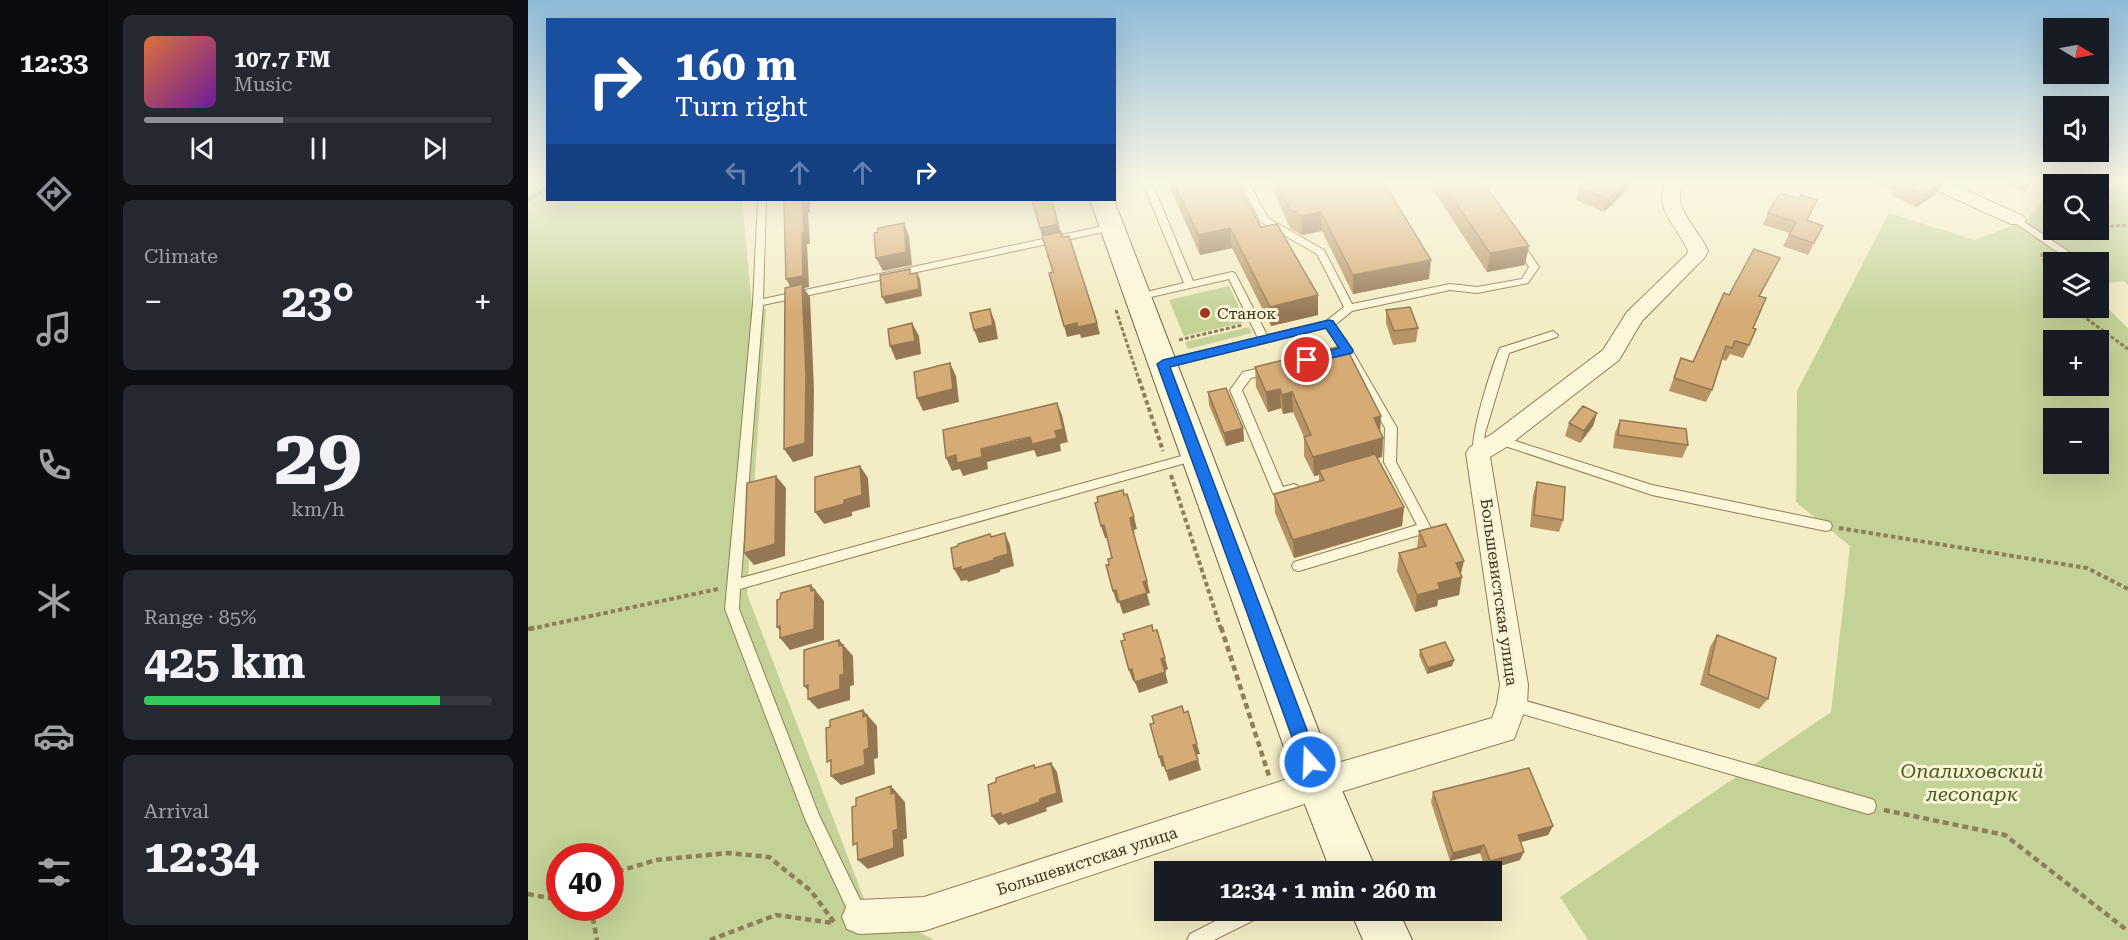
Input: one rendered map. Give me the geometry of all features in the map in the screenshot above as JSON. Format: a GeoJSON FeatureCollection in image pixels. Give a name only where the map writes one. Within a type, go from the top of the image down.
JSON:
{"type":"FeatureCollection","features":[{"type":"Feature","properties":{"kind":"street"},"geometry":{"type":"LineString","coordinates":[[1110,225],[1127,303],[1171,352],[1182,460],[1306,788],[1343,861]]}},
{"type":"Feature","properties":{"kind":"street"},"geometry":{"type":"LineString","coordinates":[[1478,453],[1500,440],[1611,355],[1634,317],[1695,257],[1698,251],[1696,244],[1684,225]]}},
{"type":"Feature","properties":{"kind":"street","name":"Большевистская улица"},"geometry":{"type":"LineString","coordinates":[[859,917],[924,914],[1306,788],[1503,729],[1512,704],[1514,685],[1478,453]]}},
{"type":"Feature","properties":{"kind":"street"},"geometry":{"type":"LineString","coordinates":[[1378,921],[1388,940]]}},
{"type":"Feature","properties":{"kind":"lane"},"geometry":{"type":"LineString","coordinates":[[761,225],[758,303],[732,609],[813,819],[859,917]]}},
{"type":"Feature","properties":{"kind":"lane"},"geometry":{"type":"LineString","coordinates":[[758,303],[1061,225]]}},
{"type":"Feature","properties":{"kind":"lane"},"geometry":{"type":"LineString","coordinates":[[1165,225],[1190,285]]}},
{"type":"Feature","properties":{"kind":"lane"},"geometry":{"type":"LineString","coordinates":[[1273,225],[1321,252],[1349,308]]}},
{"type":"Feature","properties":{"kind":"lane"},"geometry":{"type":"LineString","coordinates":[[2025,225],[2064,252]]}},
{"type":"Feature","properties":{"kind":"lane"},"geometry":{"type":"LineString","coordinates":[[1171,352],[1263,340],[1329,324],[1349,308],[1450,287],[1477,290],[1525,281],[1534,267],[1515,239]]}},
{"type":"Feature","properties":{"kind":"lane"},"geometry":{"type":"LineString","coordinates":[[1127,303],[1232,275],[1263,340]]}},
{"type":"Feature","properties":{"kind":"lane"},"geometry":{"type":"LineString","coordinates":[[1299,566],[1425,528],[1385,464],[1391,428],[1342,351],[1329,324]]}},
{"type":"Feature","properties":{"kind":"lane"},"geometry":{"type":"LineString","coordinates":[[1478,453],[1479,433],[1504,351],[1553,335]]}},
{"type":"Feature","properties":{"kind":"lane"},"geometry":{"type":"LineString","coordinates":[[1281,367],[1247,375],[1236,390],[1279,494],[1301,487]]}},
{"type":"Feature","properties":{"kind":"lane"},"geometry":{"type":"LineString","coordinates":[[1500,440],[1652,490],[1826,526]]}},
{"type":"Feature","properties":{"kind":"lane"},"geometry":{"type":"LineString","coordinates":[[735,585],[1182,460]]}},
{"type":"Feature","properties":{"kind":"lane"},"geometry":{"type":"LineString","coordinates":[[1512,704],[1868,806]]}},
{"type":"Feature","properties":{"kind":"lane"},"geometry":{"type":"LineString","coordinates":[[1196,940],[1234,921]]}},
{"type":"Feature","properties":{"kind":"path"},"geometry":{"type":"LineString","coordinates":[[2109,226],[2128,225]]}},
{"type":"Feature","properties":{"kind":"path"},"geometry":{"type":"LineString","coordinates":[[2034,230],[2043,257]]}},
{"type":"Feature","properties":{"kind":"path"},"geometry":{"type":"LineString","coordinates":[[1127,303],[1182,460],[1270,778],[1306,788]]}},
{"type":"Feature","properties":{"kind":"path"},"geometry":{"type":"LineString","coordinates":[[2086,318],[2128,349]]}},
{"type":"Feature","properties":{"kind":"path"},"geometry":{"type":"LineString","coordinates":[[1171,352],[1255,322]]}},
{"type":"Feature","properties":{"kind":"path"},"geometry":{"type":"LineString","coordinates":[[1826,526],[2087,568],[2128,589]]}},
{"type":"Feature","properties":{"kind":"path"},"geometry":{"type":"LineString","coordinates":[[528,629],[735,585]]}},
{"type":"Feature","properties":{"kind":"path"},"geometry":{"type":"LineString","coordinates":[[1868,806],[2005,835],[2128,931]]}},
{"type":"Feature","properties":{"kind":"path"},"geometry":{"type":"LineString","coordinates":[[624,870],[656,860],[728,853],[769,857],[811,891],[834,923],[776,915],[710,940]]}},
{"type":"Feature","properties":{"kind":"path"},"geometry":{"type":"LineString","coordinates":[[528,894],[546,897]]}},
{"type":"Feature","properties":{"kind":"path"},"geometry":{"type":"LineString","coordinates":[[593,921],[597,940]]}},
{"type":"Feature","properties":{"kind":"green space"},"geometry":{"type":"Polygon","coordinates":[[[528,225],[744,225],[752,307],[766,309],[747,594],[866,904],[934,940],[528,940],[528,225]]]}},
{"type":"Feature","properties":{"kind":"green space","name":"Опалиховский лесопарк"},"geometry":{"type":"Polygon","coordinates":[[[1883,225],[1927,225],[1975,240],[2014,225],[2043,225],[2043,240],[2109,240],[2109,225],[2128,225],[2128,285],[2124,281],[2109,283],[2109,252],[2043,252],[2043,318],[2109,318],[2109,310],[2128,328],[2128,940],[1588,940],[1560,897],[1831,712],[1850,546],[1796,502],[1797,391],[1883,225]]]}},
{"type":"Feature","properties":{"kind":"green space"},"geometry":{"type":"Polygon","coordinates":[[[1229,286],[1246,322],[1184,336],[1169,300],[1229,286]]]}},
{"type":"Feature","properties":{"kind":"green space"},"geometry":{"type":"Polygon","coordinates":[[[1249,327],[1252,333],[1188,349],[1185,342],[1249,327]]]}},
{"type":"Feature","properties":{"kind":"building"},"geometry":{"type":"Polygon","coordinates":[[[785,225],[803,225],[803,276],[786,279],[785,225]]]}},
{"type":"Feature","properties":{"kind":"building"},"geometry":{"type":"Polygon","coordinates":[[[904,225],[906,252],[876,258],[874,233],[878,232],[878,228],[904,225]]]}},
{"type":"Feature","properties":{"kind":"building"},"geometry":{"type":"Polygon","coordinates":[[[1039,225],[1054,225],[1040,228],[1039,225]]]}},
{"type":"Feature","properties":{"kind":"building"},"geometry":{"type":"Polygon","coordinates":[[[1193,225],[1260,225],[1261,227],[1278,225],[1318,295],[1270,307],[1230,228],[1198,235],[1193,225]]]}},
{"type":"Feature","properties":{"kind":"building"},"geometry":{"type":"Polygon","coordinates":[[[1328,225],[1410,225],[1431,260],[1353,275],[1328,225]]]}},
{"type":"Feature","properties":{"kind":"building"},"geometry":{"type":"Polygon","coordinates":[[[1471,225],[1514,225],[1529,246],[1490,253],[1471,225]]]}},
{"type":"Feature","properties":{"kind":"building"},"geometry":{"type":"Polygon","coordinates":[[[1794,225],[1823,226],[1814,243],[1789,235],[1794,225]]]}},
{"type":"Feature","properties":{"kind":"building"},"geometry":{"type":"Polygon","coordinates":[[[1061,232],[1062,237],[1069,236],[1097,323],[1078,327],[1077,323],[1064,326],[1049,273],[1053,272],[1042,236],[1061,232]]]}},
{"type":"Feature","properties":{"kind":"building"},"geometry":{"type":"Polygon","coordinates":[[[1754,249],[1780,258],[1759,296],[1766,298],[1753,328],[1756,329],[1749,345],[1735,341],[1732,348],[1726,346],[1712,390],[1674,378],[1681,358],[1693,362],[1724,293],[1729,295],[1754,249]]]}},
{"type":"Feature","properties":{"kind":"building"},"geometry":{"type":"Polygon","coordinates":[[[910,269],[910,274],[917,273],[919,289],[882,297],[880,275],[910,269]]]}},
{"type":"Feature","properties":{"kind":"building"},"geometry":{"type":"Polygon","coordinates":[[[802,284],[806,376],[805,443],[784,449],[785,288],[802,284]]]}},
{"type":"Feature","properties":{"kind":"building"},"geometry":{"type":"Polygon","coordinates":[[[1410,307],[1418,328],[1394,331],[1386,310],[1410,307]]]}},
{"type":"Feature","properties":{"kind":"building"},"geometry":{"type":"Polygon","coordinates":[[[990,309],[993,325],[974,330],[970,313],[990,309]]]}},
{"type":"Feature","properties":{"kind":"building"},"geometry":{"type":"Polygon","coordinates":[[[912,323],[915,341],[890,346],[888,329],[912,323]]]}},
{"type":"Feature","properties":{"kind":"building"},"geometry":{"type":"Polygon","coordinates":[[[1345,345],[1381,416],[1374,418],[1383,438],[1313,457],[1304,437],[1311,435],[1292,392],[1282,395],[1280,389],[1266,392],[1255,367],[1345,345]]]}},
{"type":"Feature","properties":{"kind":"building"},"geometry":{"type":"Polygon","coordinates":[[[950,363],[953,389],[917,398],[914,372],[950,363]]]}},
{"type":"Feature","properties":{"kind":"building"},"geometry":{"type":"Polygon","coordinates":[[[1226,388],[1243,428],[1224,433],[1208,392],[1226,388]]]}},
{"type":"Feature","properties":{"kind":"building"},"geometry":{"type":"Polygon","coordinates":[[[1057,403],[1063,429],[1055,431],[1057,438],[1032,444],[1030,437],[1020,439],[981,449],[982,457],[957,463],[956,455],[946,458],[943,430],[1057,403]]]}},
{"type":"Feature","properties":{"kind":"building"},"geometry":{"type":"Polygon","coordinates":[[[1583,406],[1597,413],[1584,431],[1569,423],[1583,406]]]}},
{"type":"Feature","properties":{"kind":"building"},"geometry":{"type":"Polygon","coordinates":[[[1620,420],[1686,429],[1688,445],[1618,435],[1620,420]]]}},
{"type":"Feature","properties":{"kind":"building"},"geometry":{"type":"Polygon","coordinates":[[[1375,454],[1404,507],[1293,540],[1274,494],[1324,480],[1319,470],[1375,454]]]}},
{"type":"Feature","properties":{"kind":"building"},"geometry":{"type":"Polygon","coordinates":[[[860,466],[862,495],[844,500],[844,504],[815,512],[815,477],[860,466]]]}},
{"type":"Feature","properties":{"kind":"building"},"geometry":{"type":"Polygon","coordinates":[[[776,476],[775,544],[744,553],[747,483],[776,476]]]}},
{"type":"Feature","properties":{"kind":"building"},"geometry":{"type":"Polygon","coordinates":[[[1537,482],[1565,487],[1563,520],[1534,515],[1537,482]]]}},
{"type":"Feature","properties":{"kind":"building"},"geometry":{"type":"Polygon","coordinates":[[[1123,490],[1124,495],[1127,494],[1134,517],[1130,518],[1147,581],[1143,582],[1147,593],[1119,602],[1116,590],[1113,591],[1106,565],[1109,565],[1108,559],[1112,558],[1104,525],[1101,526],[1095,503],[1098,502],[1097,497],[1123,490]]]}},
{"type":"Feature","properties":{"kind":"building"},"geometry":{"type":"Polygon","coordinates":[[[1446,524],[1464,561],[1456,563],[1462,577],[1438,583],[1440,589],[1417,595],[1399,553],[1426,546],[1419,531],[1446,524]]]}},
{"type":"Feature","properties":{"kind":"building"},"geometry":{"type":"Polygon","coordinates":[[[1005,533],[1008,554],[961,570],[961,567],[954,569],[951,548],[990,534],[991,537],[1005,533]]]}},
{"type":"Feature","properties":{"kind":"building"},"geometry":{"type":"Polygon","coordinates":[[[811,585],[811,591],[815,590],[814,629],[780,638],[780,626],[777,627],[777,600],[780,599],[781,593],[811,585]]]}},
{"type":"Feature","properties":{"kind":"building"},"geometry":{"type":"Polygon","coordinates":[[[1152,625],[1153,631],[1157,630],[1165,658],[1161,659],[1165,672],[1135,682],[1132,669],[1129,670],[1121,641],[1125,640],[1123,634],[1152,625]]]}},
{"type":"Feature","properties":{"kind":"building"},"geometry":{"type":"Polygon","coordinates":[[[1717,635],[1776,658],[1768,699],[1708,674],[1717,635]]]}},
{"type":"Feature","properties":{"kind":"building"},"geometry":{"type":"Polygon","coordinates":[[[839,640],[839,646],[843,645],[844,674],[840,675],[840,689],[808,699],[808,685],[804,686],[804,650],[839,640]]]}},
{"type":"Feature","properties":{"kind":"building"},"geometry":{"type":"Polygon","coordinates":[[[1445,642],[1454,660],[1428,668],[1420,650],[1445,642]]]}},
{"type":"Feature","properties":{"kind":"building"},"geometry":{"type":"Polygon","coordinates":[[[1182,706],[1184,713],[1188,711],[1197,744],[1193,745],[1198,760],[1166,771],[1162,756],[1159,757],[1150,724],[1154,723],[1152,716],[1182,706]]]}},
{"type":"Feature","properties":{"kind":"building"},"geometry":{"type":"Polygon","coordinates":[[[863,710],[863,717],[867,715],[869,748],[864,750],[865,765],[831,776],[831,760],[827,762],[826,728],[830,727],[830,720],[863,710]]]}},
{"type":"Feature","properties":{"kind":"building"},"geometry":{"type":"Polygon","coordinates":[[[1051,763],[1057,793],[1040,799],[1040,802],[1001,816],[1001,813],[992,816],[988,785],[996,782],[996,778],[1034,765],[1035,768],[1051,763]]]}},
{"type":"Feature","properties":{"kind":"building"},"geometry":{"type":"Polygon","coordinates":[[[1529,768],[1553,826],[1518,835],[1524,852],[1490,861],[1484,845],[1453,853],[1433,792],[1529,768]]]}},
{"type":"Feature","properties":{"kind":"building"},"geometry":{"type":"Polygon","coordinates":[[[891,786],[891,794],[895,792],[898,829],[893,831],[894,848],[858,860],[857,843],[853,845],[852,807],[856,806],[856,798],[891,786]]]}},
{"type":"Feature","properties":{"kind":"place","name":"Станок"},"geometry":{"type":"Point","coordinates":[1205,313]}},
{"type":"Feature","properties":{"kind":"route"},"geometry":{"type":"LineString","coordinates":[[1307,360],[1347,350],[1329,324],[1163,364],[1310,762]]}}]}
